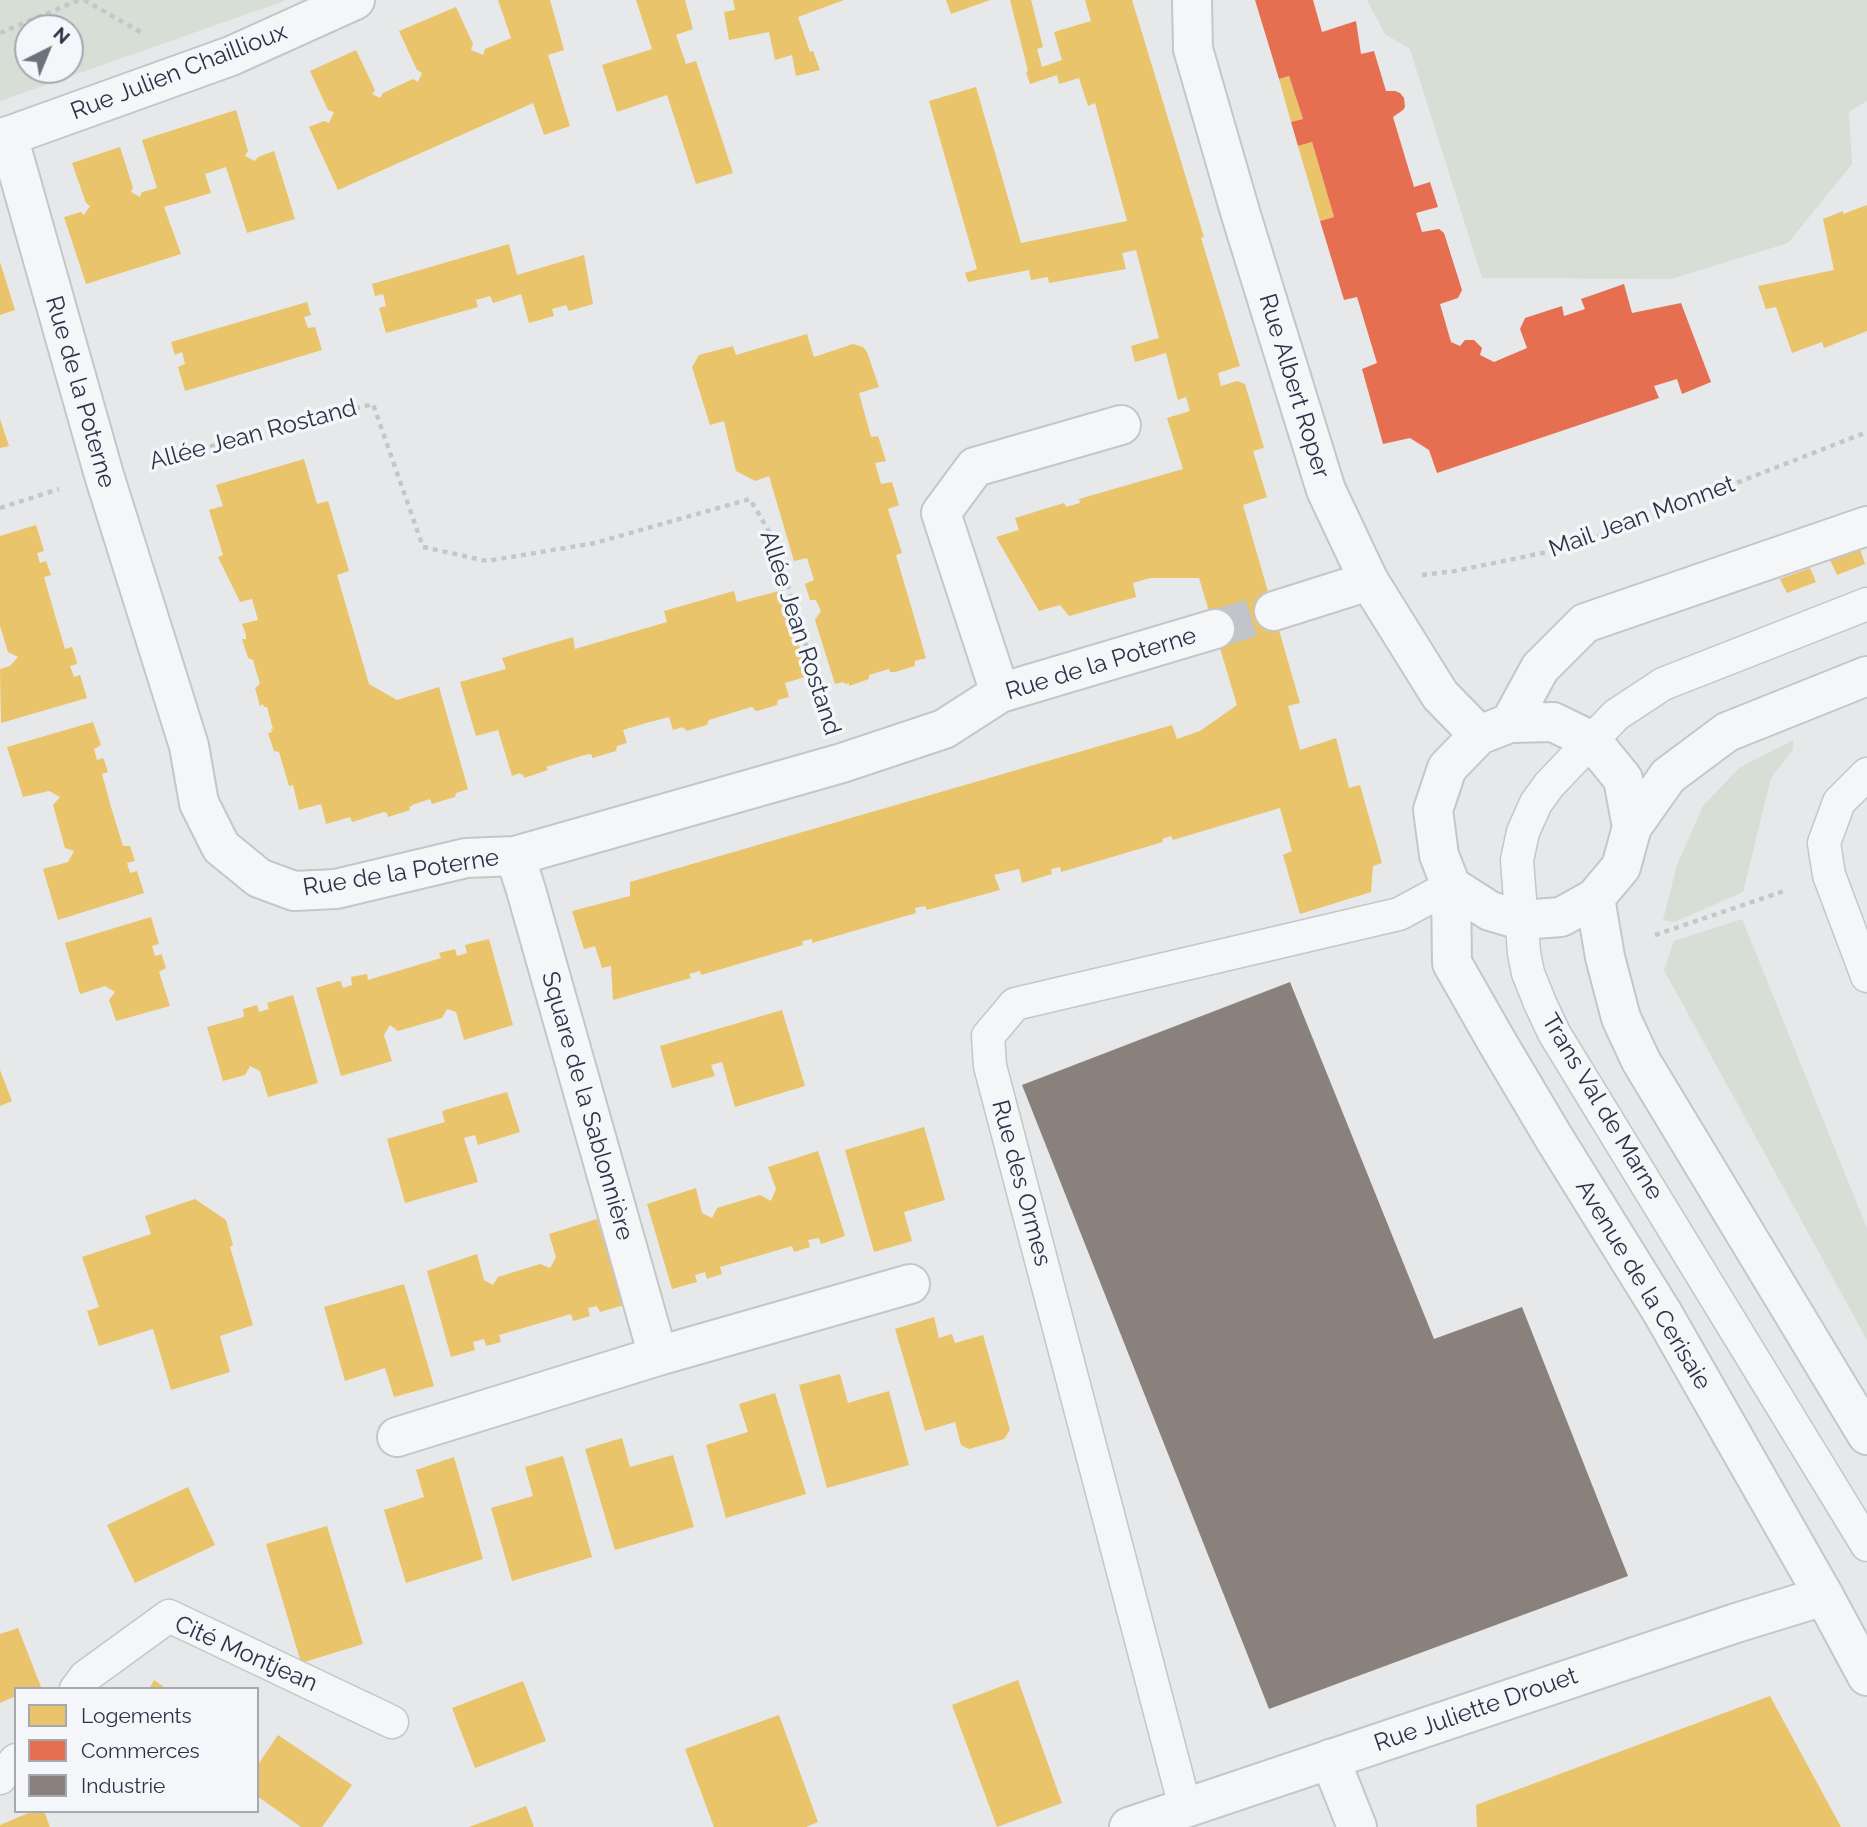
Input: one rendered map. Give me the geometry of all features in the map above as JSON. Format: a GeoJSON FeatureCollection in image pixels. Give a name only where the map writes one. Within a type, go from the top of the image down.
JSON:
{"type":"FeatureCollection","features":[{"type":"Feature","properties":{"kind":"street","name":"Rue Julien Chaillioux"},"geometry":{"type":"LineString","coordinates":[[4,137],[230,56],[355,0]]}},
{"type":"Feature","properties":{"kind":"street","name":"Rue Albert Roper"},"geometry":{"type":"LineString","coordinates":[[1192,0],[1193,49],[1326,490],[1369,581],[1440,695],[1495,729]]}},
{"type":"Feature","properties":{"kind":"street","name":"Rue de la Poterne"},"geometry":{"type":"LineString","coordinates":[[4,137],[104,475],[189,746],[199,803],[220,847],[259,878],[294,891],[336,889],[466,858],[515,856],[842,763],[944,729],[1000,693],[1215,629]]}},
{"type":"Feature","properties":{"kind":"street"},"geometry":{"type":"LineString","coordinates":[[1000,693],[941,513],[975,467],[1121,425]]}},
{"type":"Feature","properties":{"kind":"street","name":"Avenue de la Cerisaie"},"geometry":{"type":"LineString","coordinates":[[1867,526],[1585,623],[1540,668],[1495,729],[1447,768],[1433,810],[1439,855],[1451,886],[1452,962],[1554,1138],[1662,1312],[1824,1596],[1856,1628],[1867,1676]]}},
{"type":"Feature","properties":{"kind":"street"},"geometry":{"type":"LineString","coordinates":[[1274,611],[1369,581]]}},
{"type":"Feature","properties":{"kind":"street"},"geometry":{"type":"LineString","coordinates":[[1451,886],[1490,911],[1521,920],[1561,916],[1595,898],[1621,867],[1632,827],[1668,776],[1727,732],[1867,676]]}},
{"type":"Feature","properties":{"kind":"street"},"geometry":{"type":"LineString","coordinates":[[1495,729],[1553,722],[1592,741],[1623,779],[1632,827]]}},
{"type":"Feature","properties":{"kind":"street","name":"Square de la Sablonnière"},"geometry":{"type":"LineString","coordinates":[[515,856],[658,1356]]}},
{"type":"Feature","properties":{"kind":"street"},"geometry":{"type":"LineString","coordinates":[[1595,898],[1605,957],[1621,1017],[1641,1061],[1867,1435]]}},
{"type":"Feature","properties":{"kind":"street"},"geometry":{"type":"LineString","coordinates":[[397,1437],[658,1356],[910,1284]]}},
{"type":"Feature","properties":{"kind":"street","name":"Rue Juliette Drouet"},"geometry":{"type":"LineString","coordinates":[[1129,1827],[1736,1623],[1824,1596]]}},
{"type":"Feature","properties":{"kind":"street"},"geometry":{"type":"LineString","coordinates":[[1330,1759],[1357,1827]]}},
{"type":"Feature","properties":{"kind":"lane","name":"Trans Val de Marne"},"geometry":{"type":"LineString","coordinates":[[1867,604],[1663,684],[1616,715],[1549,785],[1536,803],[1523,832],[1517,860],[1528,973],[1554,1033],[1867,1545]]}},
{"type":"Feature","properties":{"kind":"lane"},"geometry":{"type":"LineString","coordinates":[[1867,774],[1839,802],[1824,843],[1829,875],[1867,976]]}},
{"type":"Feature","properties":{"kind":"lane","name":"Rue des Ormes"},"geometry":{"type":"LineString","coordinates":[[1185,1807],[990,1066],[988,1036],[1015,1004],[1399,914],[1451,886]]}},
{"type":"Feature","properties":{"kind":"lane","name":"Cité Montjean"},"geometry":{"type":"LineString","coordinates":[[78,1687],[85,1677],[169,1616],[392,1722]]}},
{"type":"Feature","properties":{"kind":"lane"},"geometry":{"type":"LineString","coordinates":[[0,1778],[14,1762]]}},
{"type":"Feature","properties":{"kind":"path"},"geometry":{"type":"LineString","coordinates":[[0,33],[79,0]]}},
{"type":"Feature","properties":{"kind":"path","name":"Allée Jean Rostand"},"geometry":{"type":"LineString","coordinates":[[0,508],[104,475],[373,404],[423,547],[487,561],[595,543],[750,499],[774,540],[842,763]]}},
{"type":"Feature","properties":{"kind":"path","name":"Mail Jean Monnet"},"geometry":{"type":"LineString","coordinates":[[1369,581],[1455,571],[1572,547],[1867,432]]}},
{"type":"Feature","properties":{"kind":"path"},"geometry":{"type":"LineString","coordinates":[[1656,935],[1829,875]]}},
{"type":"Feature","properties":{"kind":"shaded area"},"geometry":{"type":"Polygon","coordinates":[[[0,0],[287,0],[84,71],[84,14],[14,14],[14,84],[48,84],[0,101],[0,0]]]}},
{"type":"Feature","properties":{"kind":"shaded area"},"geometry":{"type":"Polygon","coordinates":[[[1367,0],[1867,0],[1867,101],[1849,112],[1852,164],[1788,243],[1671,279],[1482,278],[1410,49],[1385,34],[1367,0]]]}},
{"type":"Feature","properties":{"kind":"shaded area"},"geometry":{"type":"Polygon","coordinates":[[[1793,740],[1793,749],[1771,778],[1743,892],[1675,922],[1663,920],[1677,865],[1703,806],[1739,768],[1793,740]]]}},
{"type":"Feature","properties":{"kind":"shaded area"},"geometry":{"type":"Polygon","coordinates":[[[1742,919],[1867,1228],[1867,1340],[1664,970],[1674,941],[1742,919]]]}},
{"type":"Feature","properties":{"kind":"building: Logements"},"geometry":{"type":"Polygon","coordinates":[[[498,0],[550,0],[564,50],[548,55],[570,126],[544,135],[533,103],[338,190],[309,127],[324,121],[329,123],[334,112],[328,110],[310,71],[356,50],[375,90],[372,94],[380,98],[383,93],[413,79],[418,82],[422,73],[417,70],[399,31],[456,7],[473,44],[471,50],[483,55],[485,49],[511,38],[498,0]]]}},
{"type":"Feature","properties":{"kind":"building: Logements"},"geometry":{"type":"Polygon","coordinates":[[[636,0],[685,0],[693,29],[676,35],[686,64],[696,61],[733,173],[696,184],[667,95],[617,112],[602,65],[652,49],[636,0]]]}},
{"type":"Feature","properties":{"kind":"building: Logements"},"geometry":{"type":"Polygon","coordinates":[[[733,0],[844,0],[798,17],[810,52],[813,51],[820,70],[796,76],[792,55],[775,60],[769,32],[729,40],[724,12],[735,10],[733,0]]]}},
{"type":"Feature","properties":{"kind":"building: Logements"},"geometry":{"type":"Polygon","coordinates":[[[946,0],[990,0],[951,14],[946,0]]]}},
{"type":"Feature","properties":{"kind":"building: Logements"},"geometry":{"type":"Polygon","coordinates":[[[1010,0],[1031,0],[1043,47],[1037,49],[1042,67],[1062,60],[1054,32],[1091,21],[1085,0],[1132,0],[1240,366],[1218,373],[1221,386],[1237,381],[1245,384],[1264,448],[1253,451],[1267,497],[1243,505],[1300,703],[1288,706],[1300,750],[1336,738],[1349,788],[1360,785],[1382,863],[1373,866],[1371,892],[1300,914],[1283,855],[1292,851],[1280,808],[1173,840],[1171,836],[1162,839],[1163,842],[1061,872],[1060,867],[1051,869],[1052,874],[1022,883],[1019,869],[994,875],[1000,890],[927,910],[925,906],[915,908],[916,913],[812,943],[812,939],[802,941],[803,945],[701,975],[700,971],[689,974],[691,978],[613,1000],[611,966],[602,968],[595,946],[584,949],[572,911],[630,896],[630,882],[1172,725],[1177,739],[1200,731],[1237,705],[1199,578],[1150,578],[1133,583],[1136,597],[1069,616],[1060,605],[1039,611],[996,537],[1019,530],[1015,518],[1064,503],[1066,507],[1080,503],[1079,499],[1183,469],[1167,418],[1190,411],[1186,397],[1178,400],[1166,353],[1135,362],[1131,346],[1159,338],[1136,250],[1122,253],[1126,269],[1049,283],[1048,277],[1031,280],[1029,270],[968,282],[965,273],[977,269],[929,101],[976,87],[1021,243],[1127,221],[1095,103],[1088,106],[1079,78],[1059,84],[1057,75],[1030,84],[1010,0]]]}},
{"type":"Feature","properties":{"kind":"building: Logements"},"geometry":{"type":"Polygon","coordinates":[[[1289,76],[1303,119],[1291,122],[1279,79],[1289,76]]]}},
{"type":"Feature","properties":{"kind":"building: Logements"},"geometry":{"type":"Polygon","coordinates":[[[236,110],[248,151],[245,156],[255,161],[258,157],[274,151],[295,219],[247,233],[226,167],[205,174],[211,193],[164,207],[181,254],[86,284],[64,217],[81,212],[84,215],[90,206],[86,203],[72,163],[120,147],[133,188],[131,192],[140,197],[142,192],[157,188],[142,140],[236,110]]]}},
{"type":"Feature","properties":{"kind":"building: Logements"},"geometry":{"type":"Polygon","coordinates":[[[1312,142],[1334,217],[1320,221],[1298,146],[1312,142]]]}},
{"type":"Feature","properties":{"kind":"building: Logements"},"geometry":{"type":"Polygon","coordinates":[[[1867,205],[1867,331],[1824,348],[1822,342],[1792,353],[1776,307],[1766,309],[1758,286],[1834,270],[1823,219],[1867,205]]]}},
{"type":"Feature","properties":{"kind":"building: Logements"},"geometry":{"type":"Polygon","coordinates":[[[509,244],[517,275],[584,255],[593,304],[569,311],[566,305],[552,309],[554,316],[529,323],[521,294],[493,303],[490,296],[476,300],[478,307],[386,333],[379,308],[386,306],[383,294],[375,296],[372,284],[509,244]]]}},
{"type":"Feature","properties":{"kind":"building: Logements"},"geometry":{"type":"Polygon","coordinates":[[[0,262],[15,310],[0,315],[0,262]]]}},
{"type":"Feature","properties":{"kind":"building: Logements"},"geometry":{"type":"Polygon","coordinates":[[[307,302],[311,315],[304,317],[308,328],[315,327],[322,350],[185,391],[178,367],[185,364],[182,352],[175,355],[171,342],[307,302]]]}},
{"type":"Feature","properties":{"kind":"building: Logements"},"geometry":{"type":"Polygon","coordinates":[[[807,334],[814,357],[853,344],[863,347],[867,352],[879,387],[859,393],[871,437],[878,436],[886,461],[875,463],[881,484],[892,482],[899,505],[888,509],[902,553],[896,555],[926,658],[915,661],[915,666],[869,675],[869,679],[849,686],[849,683],[843,682],[835,684],[815,620],[821,611],[816,600],[810,600],[805,584],[814,580],[807,558],[794,561],[769,476],[755,481],[736,471],[724,421],[710,425],[692,367],[699,355],[733,346],[736,355],[807,334]]]}},
{"type":"Feature","properties":{"kind":"building: Logements"},"geometry":{"type":"Polygon","coordinates":[[[0,419],[9,446],[0,448],[0,419]]]}},
{"type":"Feature","properties":{"kind":"building: Logements"},"geometry":{"type":"Polygon","coordinates":[[[304,459],[317,504],[328,501],[349,571],[337,575],[369,684],[397,700],[439,687],[468,789],[456,793],[455,797],[432,804],[430,799],[412,805],[410,810],[388,817],[384,812],[352,822],[350,817],[326,824],[321,804],[299,810],[293,785],[289,786],[279,752],[274,751],[268,733],[273,729],[267,707],[263,704],[260,706],[255,688],[260,684],[253,660],[248,658],[242,639],[246,639],[246,635],[242,624],[258,620],[252,599],[240,602],[218,557],[223,555],[209,510],[223,506],[216,485],[304,459]]]}},
{"type":"Feature","properties":{"kind":"building: Logements"},"geometry":{"type":"Polygon","coordinates":[[[36,525],[44,551],[37,553],[40,563],[46,561],[51,575],[44,577],[54,612],[65,649],[72,647],[77,662],[70,666],[74,677],[80,675],[87,698],[1,723],[0,669],[10,666],[18,657],[8,652],[0,626],[0,536],[36,525]]]}},
{"type":"Feature","properties":{"kind":"building: Logements"},"geometry":{"type":"Polygon","coordinates":[[[1860,549],[1865,564],[1837,575],[1830,560],[1860,549]]]}},
{"type":"Feature","properties":{"kind":"building: Logements"},"geometry":{"type":"Polygon","coordinates":[[[1810,568],[1816,582],[1787,593],[1780,579],[1810,568]]]}},
{"type":"Feature","properties":{"kind":"building: Logements"},"geometry":{"type":"Polygon","coordinates":[[[783,590],[808,676],[785,683],[789,697],[778,700],[777,705],[757,711],[751,707],[709,720],[707,725],[686,731],[683,727],[673,730],[669,717],[646,723],[623,730],[627,743],[617,746],[616,751],[592,758],[589,754],[581,756],[546,767],[548,770],[524,778],[520,773],[512,776],[498,730],[476,736],[460,682],[506,669],[502,658],[573,637],[575,649],[667,622],[664,611],[734,591],[737,602],[783,590]]]}},
{"type":"Feature","properties":{"kind":"building: Logements"},"geometry":{"type":"Polygon","coordinates":[[[93,722],[101,745],[94,749],[97,760],[103,758],[108,772],[102,774],[111,807],[123,846],[130,846],[135,861],[127,863],[130,873],[137,871],[144,893],[58,920],[43,869],[68,862],[74,851],[65,848],[53,805],[60,797],[49,791],[23,797],[7,747],[93,722]]]}},
{"type":"Feature","properties":{"kind":"building: Logements"},"geometry":{"type":"Polygon","coordinates":[[[151,917],[159,944],[152,946],[155,956],[162,954],[166,968],[159,972],[170,1006],[116,1021],[109,1000],[115,992],[105,986],[80,994],[65,943],[151,917]]]}},
{"type":"Feature","properties":{"kind":"building: Logements"},"geometry":{"type":"Polygon","coordinates":[[[489,939],[513,1025],[464,1040],[456,1012],[447,1009],[442,1018],[398,1031],[390,1025],[384,1035],[392,1061],[341,1076],[316,988],[339,981],[343,988],[352,985],[351,977],[367,974],[368,980],[441,958],[439,953],[455,949],[457,956],[467,953],[465,945],[489,939]]]}},
{"type":"Feature","properties":{"kind":"building: Logements"},"geometry":{"type":"Polygon","coordinates":[[[293,995],[318,1083],[268,1097],[260,1071],[250,1066],[245,1075],[223,1081],[207,1027],[244,1017],[243,1009],[257,1005],[259,1012],[269,1009],[267,1003],[293,995]]]}},
{"type":"Feature","properties":{"kind":"building: Logements"},"geometry":{"type":"Polygon","coordinates":[[[782,1010],[805,1086],[735,1107],[722,1062],[711,1065],[715,1076],[672,1088],[660,1046],[782,1010]]]}},
{"type":"Feature","properties":{"kind":"building: Logements"},"geometry":{"type":"Polygon","coordinates":[[[0,1070],[12,1101],[0,1106],[0,1070]]]}},
{"type":"Feature","properties":{"kind":"building: Logements"},"geometry":{"type":"Polygon","coordinates":[[[507,1092],[520,1132],[478,1145],[475,1135],[464,1138],[478,1182],[405,1203],[387,1139],[445,1122],[442,1112],[445,1110],[507,1092]]]}},
{"type":"Feature","properties":{"kind":"building: Logements"},"geometry":{"type":"Polygon","coordinates":[[[924,1127],[945,1200],[904,1212],[912,1241],[874,1252],[845,1150],[924,1127]]]}},
{"type":"Feature","properties":{"kind":"building: Logements"},"geometry":{"type":"Polygon","coordinates":[[[818,1151],[845,1236],[821,1244],[819,1238],[808,1240],[810,1247],[794,1252],[792,1246],[720,1267],[722,1274],[707,1279],[705,1272],[695,1275],[697,1282],[672,1289],[647,1204],[696,1188],[702,1213],[712,1218],[717,1208],[760,1195],[771,1201],[776,1189],[768,1167],[818,1151]]]}},
{"type":"Feature","properties":{"kind":"building: Logements"},"geometry":{"type":"Polygon","coordinates":[[[195,1199],[226,1220],[233,1245],[230,1247],[253,1325],[220,1336],[230,1372],[171,1390],[153,1329],[99,1346],[87,1311],[99,1307],[82,1257],[151,1234],[145,1216],[195,1199]]]}},
{"type":"Feature","properties":{"kind":"building: Logements"},"geometry":{"type":"Polygon","coordinates":[[[597,1219],[624,1305],[600,1312],[597,1306],[588,1308],[590,1316],[573,1321],[571,1314],[499,1335],[501,1342],[486,1346],[484,1339],[473,1342],[475,1350],[451,1357],[427,1271],[477,1254],[484,1280],[493,1285],[498,1277],[540,1264],[550,1268],[556,1257],[549,1234],[597,1219]]]}},
{"type":"Feature","properties":{"kind":"building: Logements"},"geometry":{"type":"Polygon","coordinates":[[[404,1284],[434,1386],[394,1397],[385,1368],[345,1381],[324,1307],[404,1284]]]}},
{"type":"Feature","properties":{"kind":"building: Logements"},"geometry":{"type":"Polygon","coordinates":[[[934,1317],[939,1338],[952,1334],[955,1343],[983,1335],[1010,1430],[1004,1439],[969,1449],[961,1445],[955,1422],[925,1431],[895,1329],[934,1317]]]}},
{"type":"Feature","properties":{"kind":"building: Logements"},"geometry":{"type":"Polygon","coordinates":[[[840,1374],[848,1403],[889,1391],[909,1465],[827,1488],[799,1385],[840,1374]]]}},
{"type":"Feature","properties":{"kind":"building: Logements"},"geometry":{"type":"Polygon","coordinates":[[[775,1393],[806,1494],[726,1518],[706,1445],[748,1432],[739,1404],[775,1393]]]}},
{"type":"Feature","properties":{"kind":"building: Logements"},"geometry":{"type":"Polygon","coordinates":[[[622,1438],[630,1467],[673,1455],[694,1527],[615,1550],[585,1449],[622,1438]]]}},
{"type":"Feature","properties":{"kind":"building: Logements"},"geometry":{"type":"Polygon","coordinates":[[[563,1456],[592,1557],[512,1581],[491,1508],[533,1496],[525,1467],[563,1456]]]}},
{"type":"Feature","properties":{"kind":"building: Logements"},"geometry":{"type":"Polygon","coordinates":[[[454,1457],[483,1559],[406,1583],[384,1510],[424,1497],[416,1470],[454,1457]]]}},
{"type":"Feature","properties":{"kind":"building: Logements"},"geometry":{"type":"Polygon","coordinates":[[[188,1487],[215,1545],[135,1583],[107,1525],[188,1487]]]}},
{"type":"Feature","properties":{"kind":"building: Logements"},"geometry":{"type":"Polygon","coordinates":[[[327,1526],[363,1644],[301,1663],[266,1544],[327,1526]]]}},
{"type":"Feature","properties":{"kind":"building: Logements"},"geometry":{"type":"Polygon","coordinates":[[[18,1628],[41,1687],[14,1687],[14,1697],[0,1703],[0,1634],[18,1628]]]}},
{"type":"Feature","properties":{"kind":"building: Logements"},"geometry":{"type":"Polygon","coordinates":[[[154,1680],[164,1687],[150,1687],[154,1680]]]}},
{"type":"Feature","properties":{"kind":"building: Logements"},"geometry":{"type":"Polygon","coordinates":[[[1018,1680],[1062,1803],[997,1827],[952,1705],[1018,1680]]]}},
{"type":"Feature","properties":{"kind":"building: Logements"},"geometry":{"type":"Polygon","coordinates":[[[523,1681],[546,1741],[475,1768],[452,1708],[523,1681]]]}},
{"type":"Feature","properties":{"kind":"building: Logements"},"geometry":{"type":"Polygon","coordinates":[[[1770,1696],[1841,1827],[1477,1827],[1476,1805],[1770,1696]]]}},
{"type":"Feature","properties":{"kind":"building: Logements"},"geometry":{"type":"Polygon","coordinates":[[[779,1715],[818,1822],[806,1827],[714,1827],[685,1749],[779,1715]]]}},
{"type":"Feature","properties":{"kind":"building: Logements"},"geometry":{"type":"Polygon","coordinates":[[[278,1735],[352,1785],[322,1827],[301,1827],[259,1797],[259,1763],[278,1735]]]}},
{"type":"Feature","properties":{"kind":"building: Logements"},"geometry":{"type":"Polygon","coordinates":[[[526,1806],[534,1827],[469,1827],[526,1806]]]}},
{"type":"Feature","properties":{"kind":"building: Logements"},"geometry":{"type":"Polygon","coordinates":[[[28,1813],[45,1813],[50,1827],[0,1827],[28,1813]]]}},
{"type":"Feature","properties":{"kind":"building: Commerces"},"geometry":{"type":"Polygon","coordinates":[[[1255,0],[1313,0],[1322,32],[1356,21],[1361,54],[1374,51],[1386,91],[1395,91],[1404,98],[1405,107],[1393,117],[1414,187],[1430,182],[1438,207],[1416,213],[1422,232],[1439,229],[1444,233],[1462,290],[1458,298],[1440,304],[1451,342],[1460,346],[1465,340],[1474,340],[1482,348],[1480,355],[1494,362],[1527,348],[1520,329],[1525,318],[1562,306],[1564,316],[1585,309],[1581,299],[1624,284],[1632,313],[1681,303],[1711,382],[1682,394],[1677,379],[1654,386],[1659,398],[1437,473],[1429,450],[1410,438],[1383,444],[1362,369],[1377,363],[1357,297],[1344,300],[1320,221],[1334,217],[1312,142],[1298,146],[1291,122],[1303,119],[1289,76],[1279,79],[1255,0]]]}},
{"type":"Feature","properties":{"kind":"building: Industrie"},"geometry":{"type":"Polygon","coordinates":[[[1290,982],[1434,1339],[1522,1307],[1628,1576],[1269,1709],[1022,1085],[1290,982]]]}},
{"type":"Feature","properties":{"kind":"tunnel"},"geometry":{"type":"LineString","coordinates":[[1215,629],[1274,611]]}}]}
